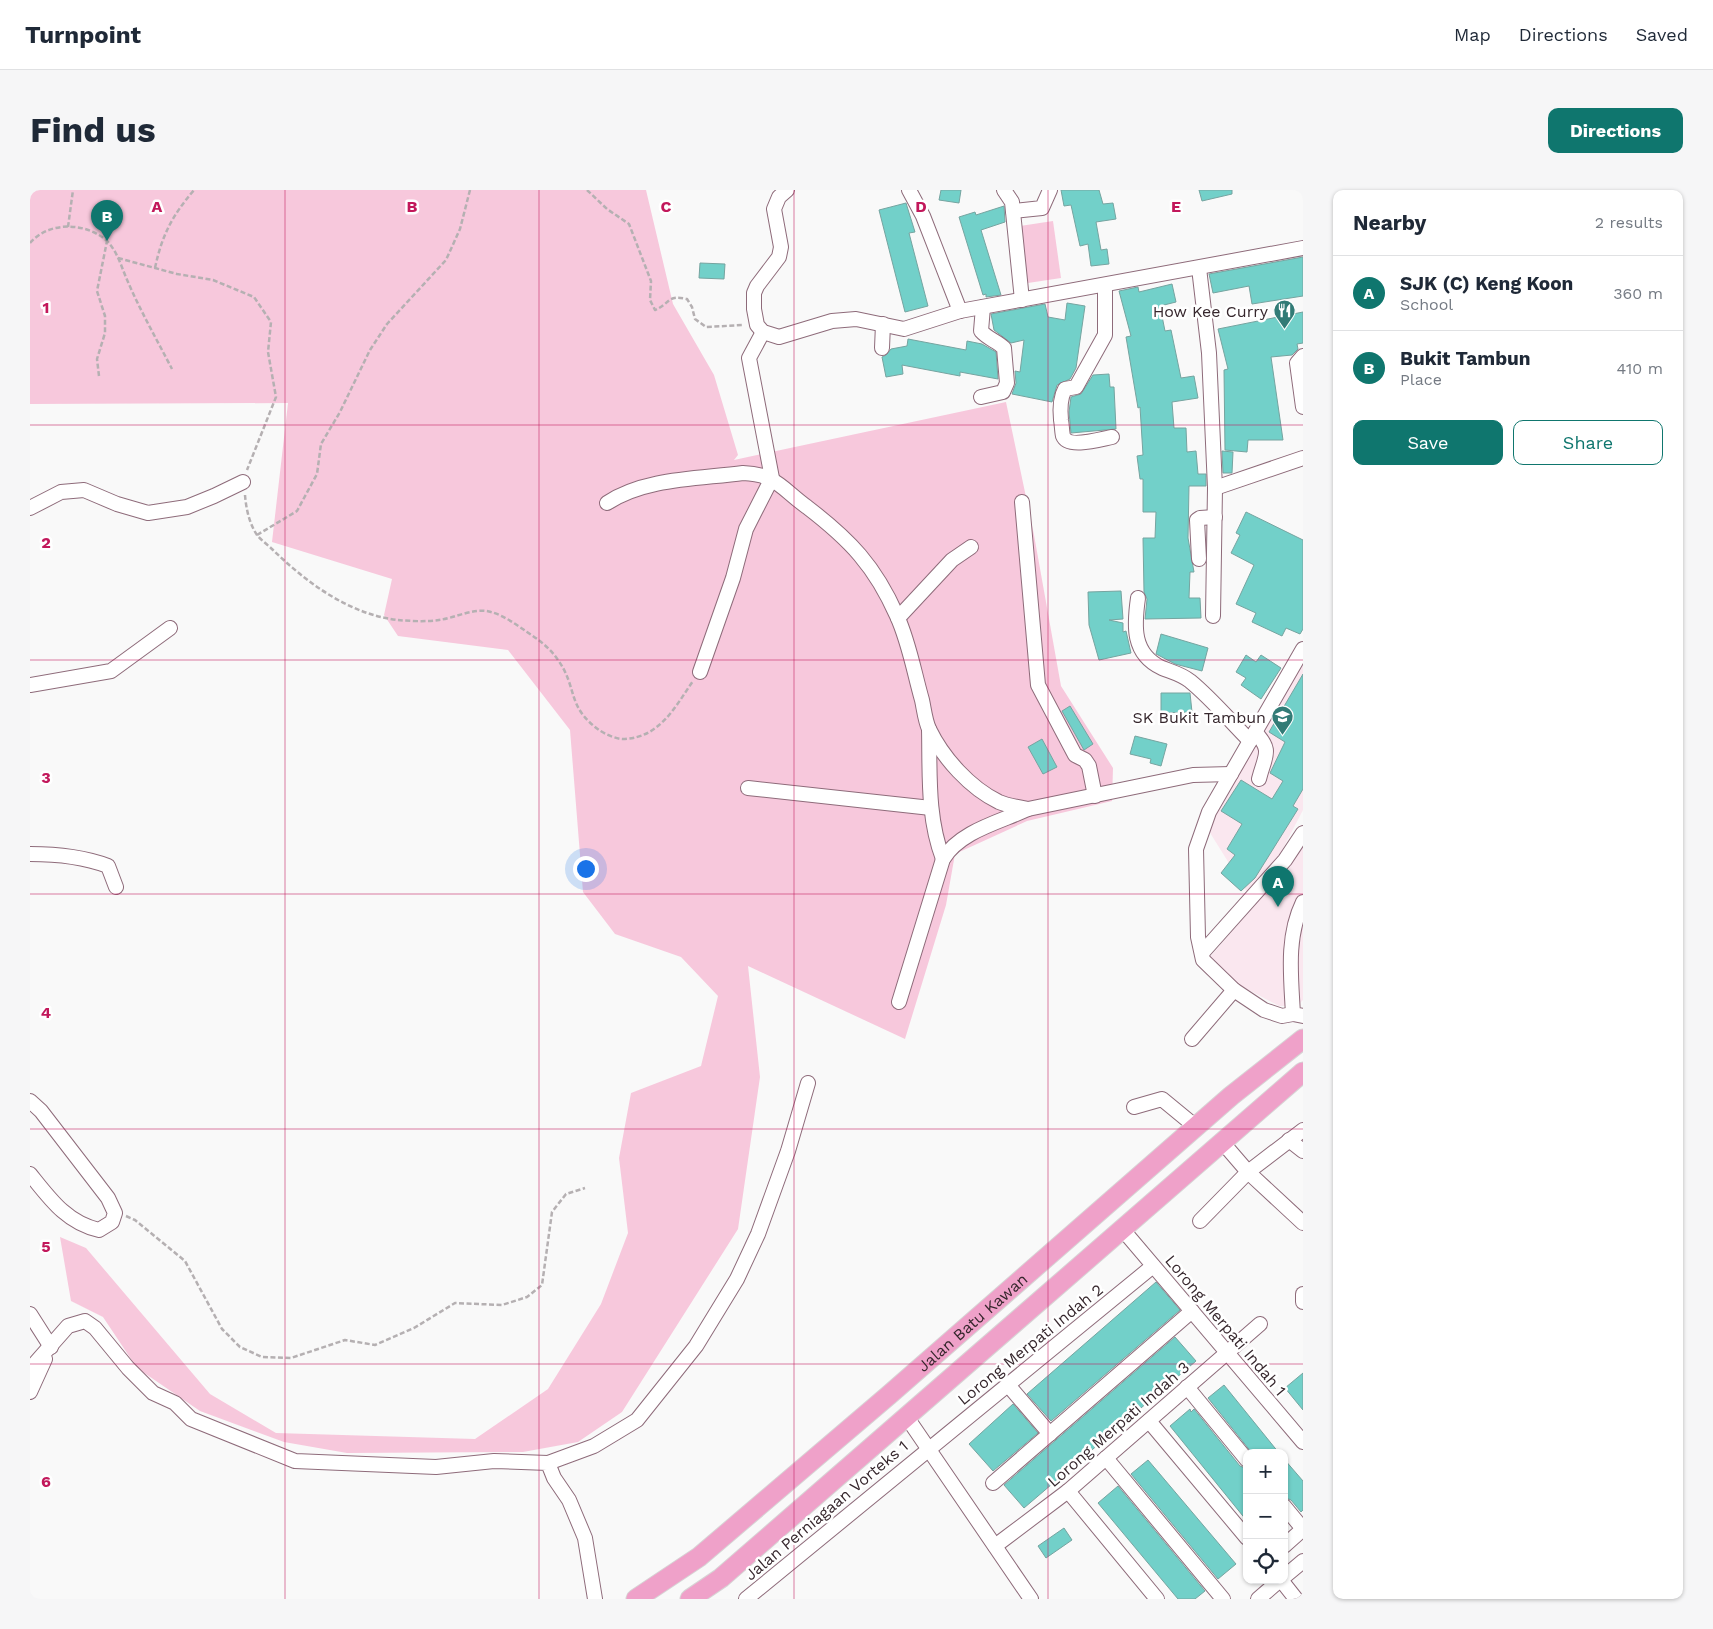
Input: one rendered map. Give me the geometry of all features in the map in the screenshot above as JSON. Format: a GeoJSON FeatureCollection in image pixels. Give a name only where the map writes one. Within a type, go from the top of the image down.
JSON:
{"type":"FeatureCollection","features":[{"type":"Feature","properties":{"kind":"main road","name":"Jalan Batu Kawan"},"geometry":{"type":"LineString","coordinates":[[636,1599],[699,1557],[889,1395],[1196,1127],[1303,1038]]}},
{"type":"Feature","properties":{"kind":"main road","name":"Jalan Batu Kawan"},"geometry":{"type":"LineString","coordinates":[[690,1599],[721,1578],[906,1416],[1302,1076]]}},
{"type":"Feature","properties":{"kind":"main road"},"geometry":{"type":"LineString","coordinates":[[654,1599],[699,1557]]}},
{"type":"Feature","properties":{"kind":"street"},"geometry":{"type":"LineString","coordinates":[[700,672],[732,578],[746,529],[772,478],[749,358],[760,329],[754,309],[754,293],[757,286],[779,257],[781,247],[774,209],[779,197],[787,190]]}},
{"type":"Feature","properties":{"kind":"street"},"geometry":{"type":"LineString","coordinates":[[909,190],[923,216],[960,311]]}},
{"type":"Feature","properties":{"kind":"street"},"geometry":{"type":"LineString","coordinates":[[1004,190],[1012,202],[1022,300]]}},
{"type":"Feature","properties":{"kind":"street"},"geometry":{"type":"LineString","coordinates":[[1013,211],[1042,208],[1050,190]]}},
{"type":"Feature","properties":{"kind":"street"},"geometry":{"type":"LineString","coordinates":[[760,329],[779,337],[832,321],[856,319],[904,329],[960,311],[1058,292],[1105,286],[1303,248]]}},
{"type":"Feature","properties":{"kind":"street"},"geometry":{"type":"LineString","coordinates":[[1199,268],[1209,353],[1216,488],[1213,616]]}},
{"type":"Feature","properties":{"kind":"street"},"geometry":{"type":"LineString","coordinates":[[1105,286],[1105,335],[1076,387],[1065,389],[1062,395],[1060,414],[1063,438],[1067,441],[1074,443],[1112,437]]}},
{"type":"Feature","properties":{"kind":"street"},"geometry":{"type":"LineString","coordinates":[[981,397],[1003,392],[1007,383],[1004,348],[999,343],[988,339],[981,331],[983,307]]}},
{"type":"Feature","properties":{"kind":"street"},"geometry":{"type":"LineString","coordinates":[[882,348],[883,324]]}},
{"type":"Feature","properties":{"kind":"street"},"geometry":{"type":"LineString","coordinates":[[1303,356],[1297,363],[1303,407]]}},
{"type":"Feature","properties":{"kind":"street"},"geometry":{"type":"LineString","coordinates":[[1216,488],[1303,458]]}},
{"type":"Feature","properties":{"kind":"street"},"geometry":{"type":"LineString","coordinates":[[607,503],[622,493],[649,485],[743,473],[758,473],[772,478],[831,526],[865,558],[877,576],[898,618],[908,645],[929,728],[931,808],[935,839],[943,859]]}},
{"type":"Feature","properties":{"kind":"street"},"geometry":{"type":"LineString","coordinates":[[30,508],[61,492],[84,490],[117,504],[148,513],[187,506],[243,482]]}},
{"type":"Feature","properties":{"kind":"street"},"geometry":{"type":"LineString","coordinates":[[1022,502],[1038,685],[1076,755],[1085,760],[1089,766],[1095,796]]}},
{"type":"Feature","properties":{"kind":"street"},"geometry":{"type":"LineString","coordinates":[[1198,559],[1197,520],[1200,518],[1215,518]]}},
{"type":"Feature","properties":{"kind":"street"},"geometry":{"type":"LineString","coordinates":[[898,618],[952,560],[971,546]]}},
{"type":"Feature","properties":{"kind":"street"},"geometry":{"type":"LineString","coordinates":[[1138,598],[1134,625],[1137,638],[1146,656],[1153,663],[1176,671],[1189,680],[1253,736],[1266,743],[1268,750],[1259,779]]}},
{"type":"Feature","properties":{"kind":"street"},"geometry":{"type":"LineString","coordinates":[[30,685],[111,671],[170,628]]}},
{"type":"Feature","properties":{"kind":"street"},"geometry":{"type":"LineString","coordinates":[[1303,649],[1209,812],[1196,849],[1198,937],[1203,960],[1210,969],[1234,990],[1264,1010],[1282,1016],[1298,1015],[1290,959],[1293,932],[1303,902]]}},
{"type":"Feature","properties":{"kind":"street"},"geometry":{"type":"LineString","coordinates":[[929,728],[942,750],[976,787],[1001,803],[1028,809]]}},
{"type":"Feature","properties":{"kind":"street"},"geometry":{"type":"LineString","coordinates":[[899,1002],[943,859],[951,846],[971,834],[1028,809],[1193,775],[1231,774]]}},
{"type":"Feature","properties":{"kind":"street"},"geometry":{"type":"LineString","coordinates":[[748,788],[931,808]]}},
{"type":"Feature","properties":{"kind":"street"},"geometry":{"type":"LineString","coordinates":[[1202,952],[1285,860],[1303,833]]}},
{"type":"Feature","properties":{"kind":"street"},"geometry":{"type":"LineString","coordinates":[[30,854],[47,854],[96,861],[108,866],[116,887]]}},
{"type":"Feature","properties":{"kind":"street"},"geometry":{"type":"LineString","coordinates":[[1192,1039],[1234,990]]}},
{"type":"Feature","properties":{"kind":"street"},"geometry":{"type":"LineString","coordinates":[[30,1370],[50,1350],[68,1326],[85,1320],[95,1328],[128,1368],[153,1394],[175,1403],[191,1418],[295,1461],[436,1467],[494,1461],[548,1463],[594,1446],[637,1420],[696,1346],[737,1279],[758,1234],[788,1151],[808,1083]]}},
{"type":"Feature","properties":{"kind":"street"},"geometry":{"type":"LineString","coordinates":[[1134,1107],[1162,1099],[1196,1127]]}},
{"type":"Feature","properties":{"kind":"street"},"geometry":{"type":"LineString","coordinates":[[30,1101],[41,1111],[108,1198],[115,1213],[112,1222],[100,1230],[84,1227],[55,1206],[30,1174]]}},
{"type":"Feature","properties":{"kind":"street"},"geometry":{"type":"LineString","coordinates":[[1200,1221],[1248,1172],[1303,1130]]}},
{"type":"Feature","properties":{"kind":"street"},"geometry":{"type":"LineString","coordinates":[[1289,1140],[1303,1151]]}},
{"type":"Feature","properties":{"kind":"street"},"geometry":{"type":"LineString","coordinates":[[1223,1143],[1248,1172],[1303,1222]]}},
{"type":"Feature","properties":{"kind":"street","name":"Lorong Merpati Indah 1"},"geometry":{"type":"LineString","coordinates":[[1123,1230],[1303,1442]]}},
{"type":"Feature","properties":{"kind":"street","name":"Lorong Merpati Indah 2"},"geometry":{"type":"LineString","coordinates":[[929,1448],[1153,1266]]}},
{"type":"Feature","properties":{"kind":"street"},"geometry":{"type":"LineString","coordinates":[[1303,1294],[1303,1302]]}},
{"type":"Feature","properties":{"kind":"street"},"geometry":{"type":"LineString","coordinates":[[994,1483],[1192,1311]]}},
{"type":"Feature","properties":{"kind":"street"},"geometry":{"type":"LineString","coordinates":[[30,1314],[50,1350]]}},
{"type":"Feature","properties":{"kind":"street","name":"Lorong Merpati Indah 3"},"geometry":{"type":"LineString","coordinates":[[995,1546],[1068,1491],[1260,1324]]}},
{"type":"Feature","properties":{"kind":"street"},"geometry":{"type":"LineString","coordinates":[[30,1392],[50,1350]]}},
{"type":"Feature","properties":{"kind":"street"},"geometry":{"type":"LineString","coordinates":[[1008,1385],[1050,1434]]}},
{"type":"Feature","properties":{"kind":"street"},"geometry":{"type":"LineString","coordinates":[[1187,1388],[1243,1455]]}},
{"type":"Feature","properties":{"kind":"street"},"geometry":{"type":"LineString","coordinates":[[906,1416],[1031,1599]]}},
{"type":"Feature","properties":{"kind":"street"},"geometry":{"type":"LineString","coordinates":[[1149,1421],[1243,1533]]}},
{"type":"Feature","properties":{"kind":"street","name":"Jalan Perniagaan Vorteks 1"},"geometry":{"type":"LineString","coordinates":[[746,1599],[929,1448]]}},
{"type":"Feature","properties":{"kind":"street"},"geometry":{"type":"LineString","coordinates":[[1106,1458],[1223,1599]]}},
{"type":"Feature","properties":{"kind":"street"},"geometry":{"type":"LineString","coordinates":[[548,1463],[554,1478],[569,1500],[585,1538],[595,1599]]}},
{"type":"Feature","properties":{"kind":"street"},"geometry":{"type":"LineString","coordinates":[[1068,1491],[1157,1599]]}},
{"type":"Feature","properties":{"kind":"street"},"geometry":{"type":"LineString","coordinates":[[1288,1511],[1303,1529],[1288,1542]]}},
{"type":"Feature","properties":{"kind":"street"},"geometry":{"type":"LineString","coordinates":[[1288,1573],[1303,1560]]}},
{"type":"Feature","properties":{"kind":"street"},"geometry":{"type":"LineString","coordinates":[[1258,1599],[1275,1584]]}},
{"type":"Feature","properties":{"kind":"street"},"geometry":{"type":"LineString","coordinates":[[1283,1584],[1296,1599]]}},
{"type":"Feature","properties":{"kind":"path"},"geometry":{"type":"LineString","coordinates":[[68,227],[73,190]]}},
{"type":"Feature","properties":{"kind":"path"},"geometry":{"type":"LineString","coordinates":[[155,268],[160,244],[174,213],[194,190]]}},
{"type":"Feature","properties":{"kind":"path"},"geometry":{"type":"LineString","coordinates":[[257,534],[297,510],[317,474],[321,444],[340,412],[370,350],[386,324],[446,260],[460,229],[470,190]]}},
{"type":"Feature","properties":{"kind":"path"},"geometry":{"type":"LineString","coordinates":[[587,190],[607,209],[629,224],[651,281],[650,300],[655,310],[662,307],[667,300],[676,296],[687,299],[692,306],[695,318],[706,327],[760,329]]}},
{"type":"Feature","properties":{"kind":"path"},"geometry":{"type":"LineString","coordinates":[[30,242],[56,227],[81,227],[107,241],[118,258],[128,283],[172,368]]}},
{"type":"Feature","properties":{"kind":"path"},"geometry":{"type":"LineString","coordinates":[[99,376],[97,359],[105,333],[105,316],[97,291],[107,241]]}},
{"type":"Feature","properties":{"kind":"path"},"geometry":{"type":"LineString","coordinates":[[118,258],[212,280],[254,297],[271,322],[268,352],[276,397],[243,482],[247,512],[257,534],[312,583],[349,606],[397,620],[439,620],[490,611],[517,625],[542,642],[558,660],[568,680],[574,703],[584,719],[603,733],[622,739],[640,736],[658,728],[671,716],[700,672]]}},
{"type":"Feature","properties":{"kind":"path"},"geometry":{"type":"LineString","coordinates":[[115,1213],[135,1220],[185,1261],[222,1329],[240,1347],[262,1356],[291,1358],[344,1340],[376,1345],[414,1328],[455,1303],[502,1305],[527,1297],[542,1285],[552,1212],[566,1194],[585,1188]]}},
{"type":"Feature","properties":{"kind":"shaded area"},"geometry":{"type":"Polygon","coordinates":[[[30,190],[646,190],[673,304],[714,375],[738,455],[734,460],[1006,402],[1034,535],[1061,686],[1113,768],[1112,801],[1027,821],[955,854],[946,905],[905,1039],[748,966],[760,1077],[738,1229],[622,1412],[578,1442],[523,1452],[347,1453],[284,1442],[200,1411],[137,1368],[103,1317],[71,1301],[60,1237],[86,1248],[210,1394],[276,1433],[475,1439],[548,1389],[601,1304],[628,1233],[619,1158],[631,1093],[701,1066],[718,996],[681,957],[615,934],[583,892],[570,730],[508,650],[398,636],[384,615],[392,579],[272,542],[288,403],[30,404],[30,190]]]}},
{"type":"Feature","properties":{"kind":"shaded area"},"geometry":{"type":"Polygon","coordinates":[[[1053,221],[1061,278],[1028,283],[1020,226],[1053,221]]]}},
{"type":"Feature","properties":{"kind":"shaded area","name":"SK Bukit Tambun"},"geometry":{"type":"Polygon","coordinates":[[[1303,663],[1303,810],[1278,858],[1247,892],[1207,828],[1303,663]]]}},
{"type":"Feature","properties":{"kind":"shaded area"},"geometry":{"type":"Polygon","coordinates":[[[1303,840],[1303,1000],[1297,1006],[1279,1006],[1241,986],[1210,957],[1295,858],[1303,840]]]}},
{"type":"Feature","properties":{"kind":"building"},"geometry":{"type":"Polygon","coordinates":[[[941,190],[961,190],[959,203],[939,200],[941,190]]]}},
{"type":"Feature","properties":{"kind":"building"},"geometry":{"type":"Polygon","coordinates":[[[1061,190],[1099,190],[1103,204],[1113,203],[1116,219],[1096,222],[1101,250],[1107,249],[1109,264],[1091,266],[1088,244],[1080,246],[1071,205],[1064,206],[1061,190]]]}},
{"type":"Feature","properties":{"kind":"building"},"geometry":{"type":"Polygon","coordinates":[[[1199,190],[1232,190],[1232,194],[1202,201],[1199,190]]]}},
{"type":"Feature","properties":{"kind":"building"},"geometry":{"type":"Polygon","coordinates":[[[906,203],[915,232],[909,233],[928,306],[905,312],[879,210],[906,203]]]}},
{"type":"Feature","properties":{"kind":"building"},"geometry":{"type":"Polygon","coordinates":[[[1004,206],[1005,222],[981,230],[1001,295],[986,297],[986,294],[983,295],[959,217],[975,212],[976,215],[1004,206]]]}},
{"type":"Feature","properties":{"kind":"building"},"geometry":{"type":"Polygon","coordinates":[[[1303,257],[1303,296],[1252,304],[1249,286],[1213,293],[1209,274],[1303,257]]]}},
{"type":"Feature","properties":{"kind":"building"},"geometry":{"type":"Polygon","coordinates":[[[700,263],[725,264],[724,279],[699,278],[700,263]]]}},
{"type":"Feature","properties":{"kind":"building"},"geometry":{"type":"Polygon","coordinates":[[[1172,284],[1176,302],[1160,306],[1165,331],[1171,330],[1181,378],[1194,376],[1198,398],[1172,402],[1174,428],[1186,428],[1187,452],[1196,451],[1198,474],[1206,474],[1206,486],[1189,486],[1188,538],[1194,572],[1190,572],[1189,598],[1200,598],[1201,618],[1145,619],[1147,599],[1144,592],[1143,538],[1155,538],[1156,512],[1143,512],[1143,479],[1140,479],[1137,456],[1143,455],[1140,407],[1138,408],[1126,337],[1131,336],[1119,291],[1138,287],[1139,292],[1172,284]]]}},
{"type":"Feature","properties":{"kind":"building"},"geometry":{"type":"Polygon","coordinates":[[[1067,303],[1085,306],[1076,368],[1070,379],[1057,385],[1052,402],[1012,394],[1016,383],[1015,371],[1020,372],[1024,340],[1011,343],[994,330],[991,314],[1045,304],[1048,317],[1065,320],[1067,303]]]}},
{"type":"Feature","properties":{"kind":"building"},"geometry":{"type":"Polygon","coordinates":[[[1303,312],[1303,343],[1297,344],[1298,349],[1292,355],[1271,357],[1283,440],[1248,440],[1247,452],[1225,450],[1224,370],[1228,369],[1218,329],[1303,312]]]}},
{"type":"Feature","properties":{"kind":"building"},"geometry":{"type":"Polygon","coordinates":[[[908,339],[966,350],[967,341],[982,344],[996,352],[998,379],[960,372],[960,376],[902,365],[903,374],[886,377],[882,357],[891,349],[907,346],[908,339]]]}},
{"type":"Feature","properties":{"kind":"building"},"geometry":{"type":"Polygon","coordinates":[[[1109,374],[1110,387],[1114,387],[1116,429],[1071,433],[1069,412],[1071,397],[1081,394],[1093,375],[1109,374]]]}},
{"type":"Feature","properties":{"kind":"building"},"geometry":{"type":"Polygon","coordinates":[[[1222,451],[1233,452],[1232,473],[1223,473],[1222,451]]]}},
{"type":"Feature","properties":{"kind":"building"},"geometry":{"type":"Polygon","coordinates":[[[1246,512],[1303,540],[1303,629],[1300,634],[1286,628],[1282,636],[1252,622],[1256,613],[1236,604],[1254,565],[1231,553],[1240,535],[1236,533],[1246,512]]]}},
{"type":"Feature","properties":{"kind":"building"},"geometry":{"type":"Polygon","coordinates":[[[1121,591],[1123,619],[1109,620],[1123,623],[1123,632],[1126,631],[1131,653],[1099,660],[1089,625],[1088,592],[1121,591]]]}},
{"type":"Feature","properties":{"kind":"building"},"geometry":{"type":"Polygon","coordinates":[[[1161,634],[1208,648],[1202,671],[1175,664],[1156,654],[1161,634]]]}},
{"type":"Feature","properties":{"kind":"building"},"geometry":{"type":"Polygon","coordinates":[[[1246,655],[1256,662],[1261,655],[1281,668],[1261,699],[1241,685],[1246,678],[1236,672],[1246,655]]]}},
{"type":"Feature","properties":{"kind":"building","name":"SK Bukit Tambun"},"geometry":{"type":"Polygon","coordinates":[[[1303,674],[1303,789],[1293,806],[1298,809],[1255,878],[1241,891],[1221,873],[1235,855],[1227,849],[1242,824],[1221,811],[1241,780],[1272,799],[1283,781],[1270,773],[1285,742],[1269,732],[1303,674]]]}},
{"type":"Feature","properties":{"kind":"building"},"geometry":{"type":"Polygon","coordinates":[[[1161,693],[1190,693],[1192,712],[1161,713],[1161,693]]]}},
{"type":"Feature","properties":{"kind":"building"},"geometry":{"type":"Polygon","coordinates":[[[1070,706],[1093,744],[1084,750],[1062,711],[1070,706]]]}},
{"type":"Feature","properties":{"kind":"building"},"geometry":{"type":"Polygon","coordinates":[[[1135,736],[1167,744],[1161,766],[1150,763],[1151,759],[1130,754],[1135,736]]]}},
{"type":"Feature","properties":{"kind":"building"},"geometry":{"type":"Polygon","coordinates":[[[1042,739],[1057,767],[1043,774],[1028,747],[1042,739]]]}},
{"type":"Feature","properties":{"kind":"building"},"geometry":{"type":"Polygon","coordinates":[[[1156,1282],[1180,1310],[1051,1421],[1027,1394],[1156,1282]]]}},
{"type":"Feature","properties":{"kind":"building"},"geometry":{"type":"Polygon","coordinates":[[[1175,1337],[1196,1361],[1024,1508],[1004,1485],[1175,1337]]]}},
{"type":"Feature","properties":{"kind":"building"},"geometry":{"type":"Polygon","coordinates":[[[1303,1373],[1303,1410],[1285,1388],[1303,1373]]]}},
{"type":"Feature","properties":{"kind":"building"},"geometry":{"type":"Polygon","coordinates":[[[1224,1385],[1276,1449],[1249,1449],[1208,1398],[1224,1385]]]}},
{"type":"Feature","properties":{"kind":"building"},"geometry":{"type":"Polygon","coordinates":[[[1013,1404],[1038,1433],[993,1471],[969,1444],[1013,1404]]]}},
{"type":"Feature","properties":{"kind":"building"},"geometry":{"type":"Polygon","coordinates":[[[1190,1409],[1191,1412],[1194,1409],[1243,1467],[1243,1516],[1170,1426],[1190,1409]]]}},
{"type":"Feature","properties":{"kind":"building"},"geometry":{"type":"Polygon","coordinates":[[[1148,1460],[1236,1564],[1218,1579],[1131,1474],[1148,1460]]]}},
{"type":"Feature","properties":{"kind":"building"},"geometry":{"type":"Polygon","coordinates":[[[1288,1464],[1303,1481],[1303,1510],[1301,1512],[1288,1499],[1288,1464]]]}},
{"type":"Feature","properties":{"kind":"building"},"geometry":{"type":"Polygon","coordinates":[[[1118,1486],[1205,1591],[1195,1599],[1178,1599],[1098,1503],[1118,1486]]]}},
{"type":"Feature","properties":{"kind":"building"},"geometry":{"type":"Polygon","coordinates":[[[1064,1528],[1072,1540],[1046,1558],[1038,1546],[1064,1528]]]}},
{"type":"Feature","properties":{"kind":"place","name":"Bukit Tambun"},"geometry":{"type":"Point","coordinates":[107,241]}},
{"type":"Feature","properties":{"kind":"place","name":"How Kee Curry"},"geometry":{"type":"Point","coordinates":[1284,330]}},
{"type":"Feature","properties":{"kind":"place","name":"SK Bukit Tambun"},"geometry":{"type":"Point","coordinates":[1282,736]}},
{"type":"Feature","properties":{"kind":"place","name":"SJK (C) Keng Koon"},"geometry":{"type":"Point","coordinates":[1278,907]}}]}
